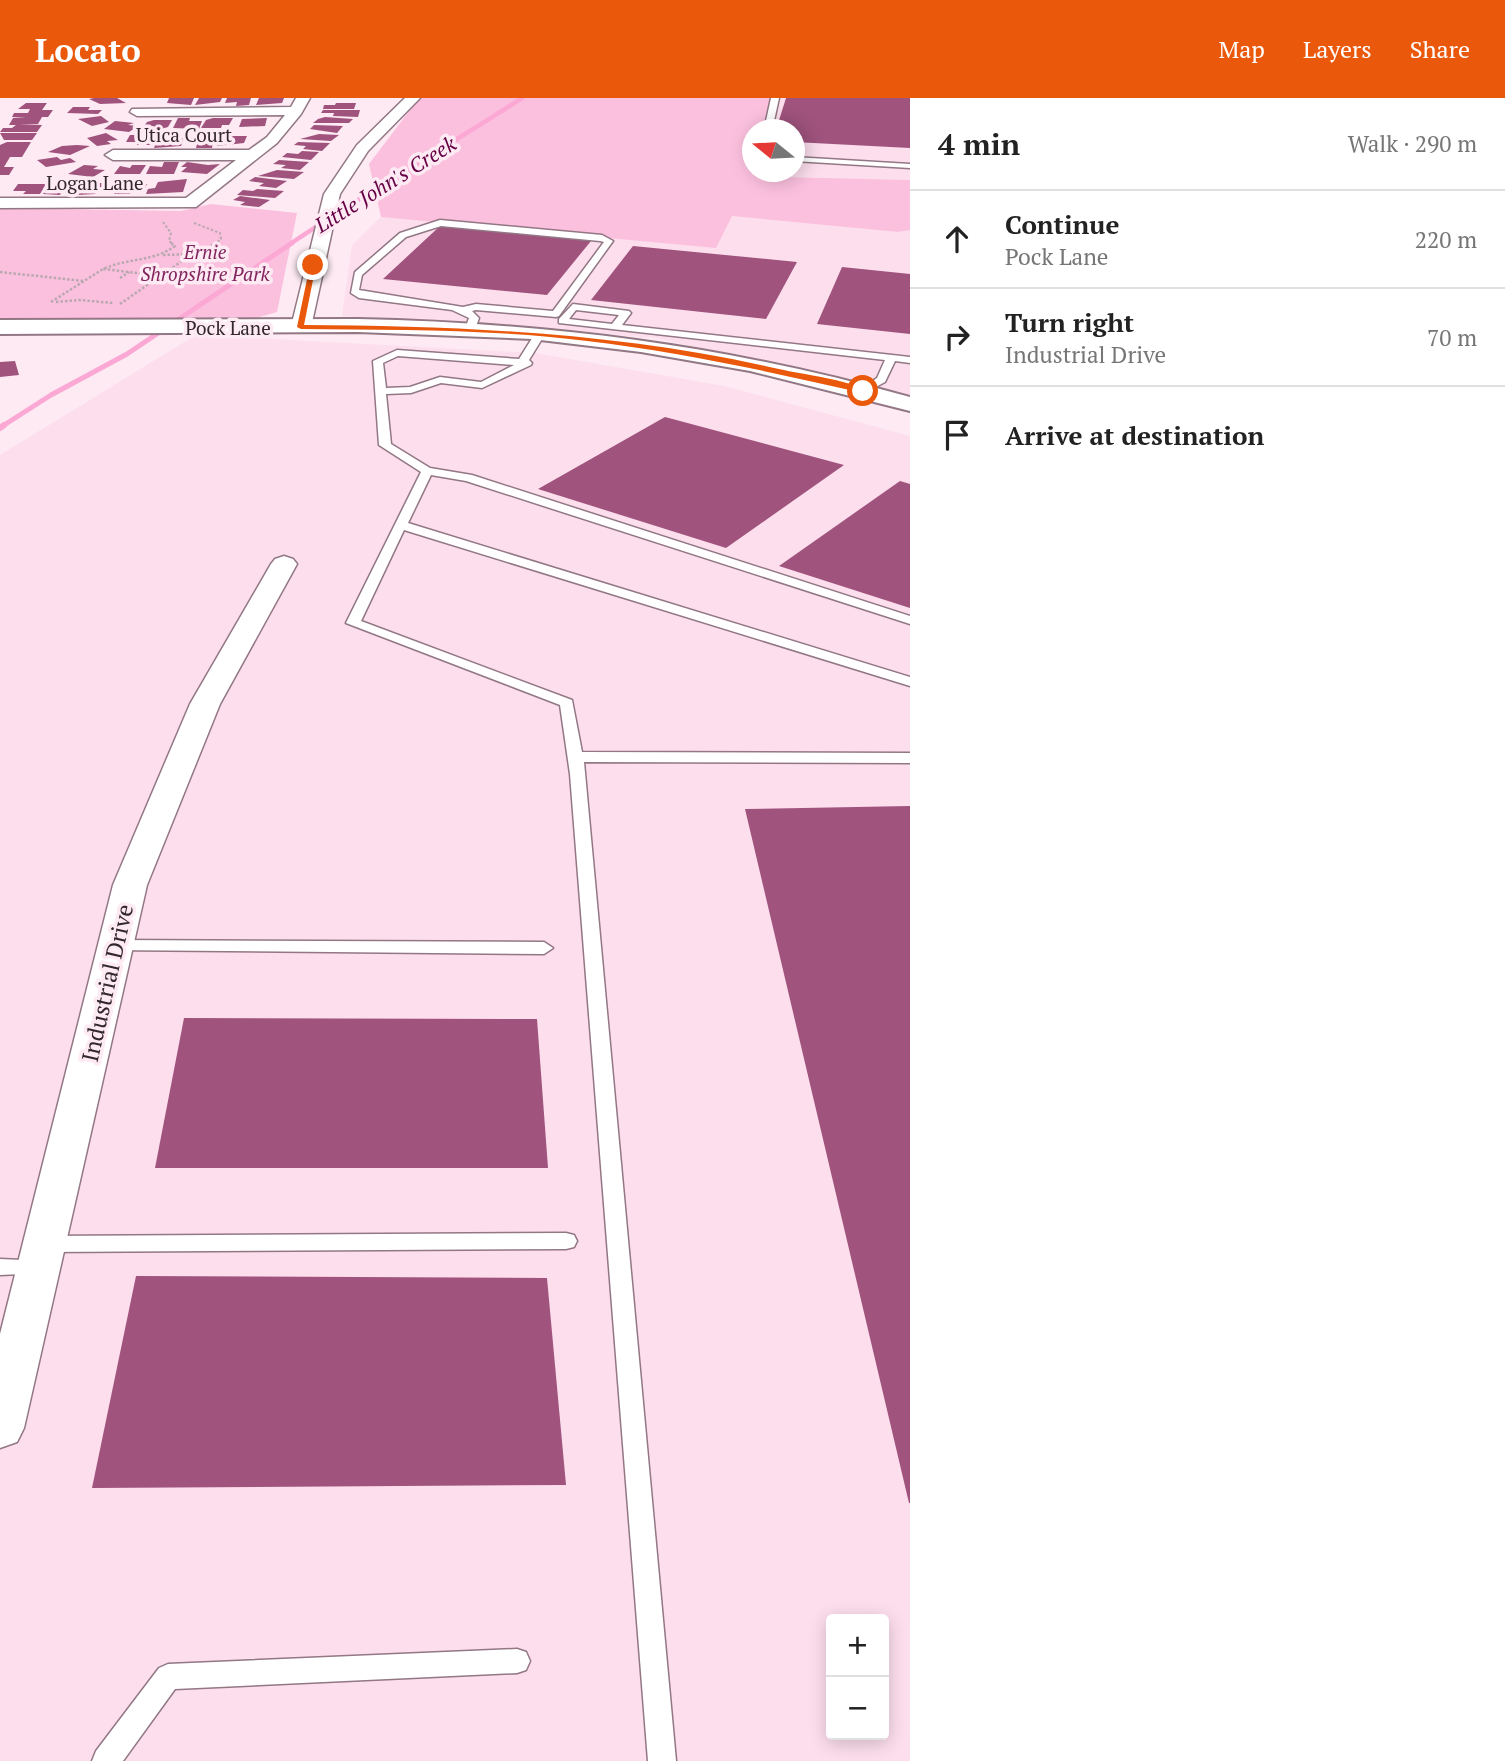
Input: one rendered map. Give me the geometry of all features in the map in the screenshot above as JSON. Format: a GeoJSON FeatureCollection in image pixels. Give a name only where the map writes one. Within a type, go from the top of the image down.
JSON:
{"type":"FeatureCollection","features":[{"type":"Feature","properties":{"kind":"street"},"geometry":{"type":"LineString","coordinates":[[301,327],[328,202],[337,183],[370,139],[392,121],[413,98]]}},
{"type":"Feature","properties":{"kind":"street"},"geometry":{"type":"LineString","coordinates":[[137,112],[299,105]]}},
{"type":"Feature","properties":{"kind":"street"},"geometry":{"type":"LineString","coordinates":[[254,155],[272,140],[299,105]]}},
{"type":"Feature","properties":{"kind":"street","name":"Utica Court"},"geometry":{"type":"LineString","coordinates":[[113,155],[254,155]]}},
{"type":"Feature","properties":{"kind":"street","name":"Logan Lane"},"geometry":{"type":"LineString","coordinates":[[0,203],[190,203],[254,155]]}},
{"type":"Feature","properties":{"kind":"street","name":"Pock Lane"},"geometry":{"type":"LineString","coordinates":[[0,327],[301,327],[466,320],[540,334],[678,351],[792,373],[910,404]]}},
{"type":"Feature","properties":{"kind":"street","name":"Industrial Drive"},"geometry":{"type":"LineString","coordinates":[[0,1428],[130,885],[205,704],[284,564]]}},
{"type":"Feature","properties":{"kind":"lane"},"geometry":{"type":"LineString","coordinates":[[770,119],[775,98]]}},
{"type":"Feature","properties":{"kind":"lane"},"geometry":{"type":"LineString","coordinates":[[805,160],[910,166]]}},
{"type":"Feature","properties":{"kind":"lane"},"geometry":{"type":"LineString","coordinates":[[445,222],[602,238],[608,241],[555,314],[476,307],[466,320],[454,307],[359,295],[354,291],[358,274],[403,235],[445,222]]}},
{"type":"Feature","properties":{"kind":"lane"},"geometry":{"type":"LineString","coordinates":[[615,327],[626,313],[573,307],[562,321],[575,323],[910,360]]}},
{"type":"Feature","properties":{"kind":"lane"},"geometry":{"type":"LineString","coordinates":[[523,361],[540,334]]}},
{"type":"Feature","properties":{"kind":"lane"},"geometry":{"type":"LineString","coordinates":[[678,351],[696,336]]}},
{"type":"Feature","properties":{"kind":"lane"},"geometry":{"type":"LineString","coordinates":[[380,391],[411,390],[440,380],[482,385],[527,363],[523,361],[397,353],[378,361],[380,391],[385,445],[427,471],[468,478],[910,620]]}},
{"type":"Feature","properties":{"kind":"lane"},"geometry":{"type":"LineString","coordinates":[[863,391],[881,380],[891,358]]}},
{"type":"Feature","properties":{"kind":"lane"},"geometry":{"type":"LineString","coordinates":[[427,471],[354,623],[567,703],[576,757],[662,1761]]}},
{"type":"Feature","properties":{"kind":"lane"},"geometry":{"type":"LineString","coordinates":[[401,525],[910,682]]}},
{"type":"Feature","properties":{"kind":"lane"},"geometry":{"type":"LineString","coordinates":[[576,757],[910,758]]}},
{"type":"Feature","properties":{"kind":"lane"},"geometry":{"type":"LineString","coordinates":[[115,946],[544,948]]}},
{"type":"Feature","properties":{"kind":"lane"},"geometry":{"type":"LineString","coordinates":[[0,1267],[42,1256],[566,1241]]}},
{"type":"Feature","properties":{"kind":"lane"},"geometry":{"type":"LineString","coordinates":[[106,1761],[168,1677],[517,1661]]}},
{"type":"Feature","properties":{"kind":"path"},"geometry":{"type":"LineString","coordinates":[[49,303],[103,269],[129,259],[139,263],[163,255],[176,246],[169,241],[171,233],[162,221],[174,221]]}},
{"type":"Feature","properties":{"kind":"path"},"geometry":{"type":"LineString","coordinates":[[103,269],[146,274],[169,270],[190,256],[209,249],[221,239],[220,233],[214,229],[188,222]]}},
{"type":"Feature","properties":{"kind":"path"},"geometry":{"type":"LineString","coordinates":[[163,255],[190,256]]}},
{"type":"Feature","properties":{"kind":"path"},"geometry":{"type":"LineString","coordinates":[[119,304],[154,281],[177,278],[179,275],[169,270]]}},
{"type":"Feature","properties":{"kind":"path"},"geometry":{"type":"LineString","coordinates":[[0,272],[84,281]]}},
{"type":"Feature","properties":{"kind":"path"},"geometry":{"type":"LineString","coordinates":[[120,278],[130,272]]}},
{"type":"Feature","properties":{"kind":"path"},"geometry":{"type":"LineString","coordinates":[[146,274],[144,277],[154,281]]}},
{"type":"Feature","properties":{"kind":"shaded area"},"geometry":{"type":"Polygon","coordinates":[[[772,98],[910,98],[910,180],[805,178],[805,119],[765,119],[772,98]]]}},
{"type":"Feature","properties":{"kind":"shaded area"},"geometry":{"type":"Polygon","coordinates":[[[732,216],[898,232],[910,230],[910,400],[657,338],[342,316],[352,245],[381,217],[690,245],[732,216]]]}},
{"type":"Feature","properties":{"kind":"shaded area"},"geometry":{"type":"Polygon","coordinates":[[[196,335],[535,353],[724,386],[910,436],[910,1761],[0,1761],[0,455],[196,335]]]}},
{"type":"Feature","properties":{"kind":"green space"},"geometry":{"type":"Polygon","coordinates":[[[419,98],[772,98],[765,119],[742,119],[742,182],[805,182],[805,178],[910,180],[910,230],[898,232],[732,216],[716,248],[381,217],[369,164],[419,98]]]}},
{"type":"Feature","properties":{"kind":"green space","name":"Ernie Shropshire Park"},"geometry":{"type":"Polygon","coordinates":[[[211,204],[297,213],[277,312],[256,318],[0,319],[0,208],[181,211],[211,204]]]}},
{"type":"Feature","properties":{"kind":"building"},"geometry":{"type":"Polygon","coordinates":[[[117,98],[126,103],[100,104],[89,99],[117,98]]]}},
{"type":"Feature","properties":{"kind":"building"},"geometry":{"type":"Polygon","coordinates":[[[169,98],[194,98],[191,105],[167,103],[169,98]]]}},
{"type":"Feature","properties":{"kind":"building"},"geometry":{"type":"Polygon","coordinates":[[[199,98],[222,98],[220,102],[195,105],[199,98]]]}},
{"type":"Feature","properties":{"kind":"building"},"geometry":{"type":"Polygon","coordinates":[[[227,98],[251,98],[249,105],[236,106],[237,102],[225,103],[227,98]]]}},
{"type":"Feature","properties":{"kind":"building"},"geometry":{"type":"Polygon","coordinates":[[[259,98],[284,98],[282,103],[256,105],[259,98]]]}},
{"type":"Feature","properties":{"kind":"building"},"geometry":{"type":"Polygon","coordinates":[[[786,98],[910,98],[910,148],[805,143],[805,119],[779,119],[786,98]]]}},
{"type":"Feature","properties":{"kind":"building"},"geometry":{"type":"Polygon","coordinates":[[[26,103],[47,103],[42,110],[53,110],[48,117],[42,117],[38,124],[19,124],[42,125],[37,132],[0,132],[3,128],[16,125],[9,125],[13,118],[26,118],[12,117],[14,113],[28,113],[30,109],[18,109],[26,103]]]}},
{"type":"Feature","properties":{"kind":"building"},"geometry":{"type":"Polygon","coordinates":[[[356,103],[354,109],[323,109],[324,105],[356,103]]]}},
{"type":"Feature","properties":{"kind":"building"},"geometry":{"type":"Polygon","coordinates":[[[73,107],[102,110],[98,114],[67,113],[73,107]]]}},
{"type":"Feature","properties":{"kind":"building"},"geometry":{"type":"Polygon","coordinates":[[[323,110],[360,110],[358,117],[333,116],[334,113],[321,113],[323,110]]]}},
{"type":"Feature","properties":{"kind":"building"},"geometry":{"type":"Polygon","coordinates":[[[101,116],[109,122],[92,126],[78,119],[101,116]]]}},
{"type":"Feature","properties":{"kind":"building"},"geometry":{"type":"Polygon","coordinates":[[[325,117],[353,119],[349,123],[313,123],[325,117]]]}},
{"type":"Feature","properties":{"kind":"building"},"geometry":{"type":"Polygon","coordinates":[[[178,118],[202,121],[199,129],[173,128],[178,118]]]}},
{"type":"Feature","properties":{"kind":"building"},"geometry":{"type":"Polygon","coordinates":[[[233,118],[229,125],[222,125],[221,128],[201,128],[206,120],[233,118]]]}},
{"type":"Feature","properties":{"kind":"building"},"geometry":{"type":"Polygon","coordinates":[[[267,118],[265,126],[239,127],[242,119],[267,118]]]}},
{"type":"Feature","properties":{"kind":"building"},"geometry":{"type":"Polygon","coordinates":[[[172,120],[168,127],[142,129],[147,122],[172,120]]]}},
{"type":"Feature","properties":{"kind":"building"},"geometry":{"type":"Polygon","coordinates":[[[115,121],[138,126],[129,132],[104,129],[115,121]]]}},
{"type":"Feature","properties":{"kind":"building"},"geometry":{"type":"Polygon","coordinates":[[[314,125],[343,126],[337,133],[310,129],[314,125]]]}},
{"type":"Feature","properties":{"kind":"building"},"geometry":{"type":"Polygon","coordinates":[[[0,133],[37,133],[32,140],[4,140],[0,133]]]}},
{"type":"Feature","properties":{"kind":"building"},"geometry":{"type":"Polygon","coordinates":[[[106,133],[118,140],[97,146],[87,138],[106,133]]]}},
{"type":"Feature","properties":{"kind":"building"},"geometry":{"type":"Polygon","coordinates":[[[319,134],[339,135],[331,141],[300,139],[319,134]]]}},
{"type":"Feature","properties":{"kind":"building"},"geometry":{"type":"Polygon","coordinates":[[[130,135],[156,135],[151,145],[137,145],[138,142],[126,142],[130,135]]]}},
{"type":"Feature","properties":{"kind":"building"},"geometry":{"type":"Polygon","coordinates":[[[222,136],[247,136],[244,143],[217,146],[222,136]]]}},
{"type":"Feature","properties":{"kind":"building"},"geometry":{"type":"Polygon","coordinates":[[[189,137],[214,137],[212,148],[196,148],[197,144],[188,144],[189,137]]]}},
{"type":"Feature","properties":{"kind":"building"},"geometry":{"type":"Polygon","coordinates":[[[184,138],[181,146],[154,148],[157,140],[184,138]]]}},
{"type":"Feature","properties":{"kind":"building"},"geometry":{"type":"Polygon","coordinates":[[[7,142],[31,142],[22,157],[10,157],[4,167],[14,167],[9,175],[0,175],[0,145],[7,142]]]}},
{"type":"Feature","properties":{"kind":"building"},"geometry":{"type":"Polygon","coordinates":[[[298,142],[330,143],[322,151],[294,145],[298,142]]]}},
{"type":"Feature","properties":{"kind":"building"},"geometry":{"type":"Polygon","coordinates":[[[62,146],[90,146],[70,155],[48,152],[62,146]]]}},
{"type":"Feature","properties":{"kind":"building"},"geometry":{"type":"Polygon","coordinates":[[[302,151],[319,152],[311,160],[282,157],[287,153],[298,154],[302,151]]]}},
{"type":"Feature","properties":{"kind":"building"},"geometry":{"type":"Polygon","coordinates":[[[57,157],[61,160],[70,158],[76,162],[46,167],[37,160],[57,157]]]}},
{"type":"Feature","properties":{"kind":"building"},"geometry":{"type":"Polygon","coordinates":[[[279,160],[309,162],[300,170],[281,168],[286,165],[273,164],[279,160]]]}},
{"type":"Feature","properties":{"kind":"building"},"geometry":{"type":"Polygon","coordinates":[[[164,162],[179,162],[174,174],[146,174],[150,166],[162,167],[164,162]]]}},
{"type":"Feature","properties":{"kind":"building"},"geometry":{"type":"Polygon","coordinates":[[[187,162],[220,164],[207,174],[181,172],[187,167],[181,167],[187,162]]]}},
{"type":"Feature","properties":{"kind":"building"},"geometry":{"type":"Polygon","coordinates":[[[84,165],[98,166],[93,169],[105,170],[93,177],[68,174],[84,165]]]}},
{"type":"Feature","properties":{"kind":"building"},"geometry":{"type":"Polygon","coordinates":[[[132,165],[146,165],[140,174],[114,174],[120,166],[130,168],[132,165]]]}},
{"type":"Feature","properties":{"kind":"building"},"geometry":{"type":"Polygon","coordinates":[[[277,170],[304,172],[294,179],[258,176],[277,170]]]}},
{"type":"Feature","properties":{"kind":"building"},"geometry":{"type":"Polygon","coordinates":[[[255,177],[287,181],[276,188],[259,186],[264,183],[249,181],[255,177]]]}},
{"type":"Feature","properties":{"kind":"building"},"geometry":{"type":"Polygon","coordinates":[[[187,179],[183,192],[146,194],[148,189],[155,188],[158,182],[187,179]]]}},
{"type":"Feature","properties":{"kind":"building"},"geometry":{"type":"Polygon","coordinates":[[[83,183],[111,183],[107,190],[77,195],[83,183]]]}},
{"type":"Feature","properties":{"kind":"building"},"geometry":{"type":"Polygon","coordinates":[[[18,184],[46,184],[40,194],[23,194],[26,191],[13,191],[18,184]]]}},
{"type":"Feature","properties":{"kind":"building"},"geometry":{"type":"Polygon","coordinates":[[[50,184],[78,184],[75,190],[63,190],[60,195],[43,194],[50,184]]]}},
{"type":"Feature","properties":{"kind":"building"},"geometry":{"type":"Polygon","coordinates":[[[119,184],[147,184],[144,190],[132,190],[130,194],[114,194],[119,184]]]}},
{"type":"Feature","properties":{"kind":"building"},"geometry":{"type":"Polygon","coordinates":[[[243,190],[284,191],[275,198],[237,195],[243,190]]]}},
{"type":"Feature","properties":{"kind":"building"},"geometry":{"type":"Polygon","coordinates":[[[240,196],[270,200],[259,207],[240,205],[245,202],[233,200],[240,196]]]}},
{"type":"Feature","properties":{"kind":"building"},"geometry":{"type":"Polygon","coordinates":[[[440,226],[591,241],[547,295],[383,279],[440,226]]]}},
{"type":"Feature","properties":{"kind":"building"},"geometry":{"type":"Polygon","coordinates":[[[633,246],[797,262],[766,319],[591,300],[633,246]]]}},
{"type":"Feature","properties":{"kind":"building"},"geometry":{"type":"Polygon","coordinates":[[[842,267],[910,274],[910,334],[817,324],[842,267]]]}},
{"type":"Feature","properties":{"kind":"building"},"geometry":{"type":"Polygon","coordinates":[[[15,361],[19,375],[0,377],[0,362],[15,361]]]}},
{"type":"Feature","properties":{"kind":"building"},"geometry":{"type":"Polygon","coordinates":[[[665,417],[844,465],[726,548],[538,489],[665,417]]]}},
{"type":"Feature","properties":{"kind":"building"},"geometry":{"type":"Polygon","coordinates":[[[900,481],[910,484],[910,608],[779,566],[900,481]]]}},
{"type":"Feature","properties":{"kind":"building"},"geometry":{"type":"Polygon","coordinates":[[[910,806],[910,1503],[909,1503],[745,809],[910,806]]]}},
{"type":"Feature","properties":{"kind":"building"},"geometry":{"type":"Polygon","coordinates":[[[184,1018],[537,1019],[548,1168],[155,1168],[184,1018]]]}},
{"type":"Feature","properties":{"kind":"building"},"geometry":{"type":"Polygon","coordinates":[[[136,1276],[547,1278],[566,1485],[92,1488],[136,1276]]]}},
{"type":"Feature","properties":{"kind":"waterway","name":"Little John's Creek"},"geometry":{"type":"LineString","coordinates":[[290,244],[522,98]]}},
{"type":"Feature","properties":{"kind":"waterway","name":"Little John's Creek"},"geometry":{"type":"LineString","coordinates":[[3,426],[51,395],[127,354],[292,243]]}},
{"type":"Feature","properties":{"kind":"waterway","name":"Little John's Creek"},"geometry":{"type":"LineString","coordinates":[[0,428],[3,426]]}},
{"type":"Feature","properties":{"kind":"route"},"geometry":{"type":"LineString","coordinates":[[313,265],[301,327],[441,328],[585,338],[733,361],[863,391]]}}]}
